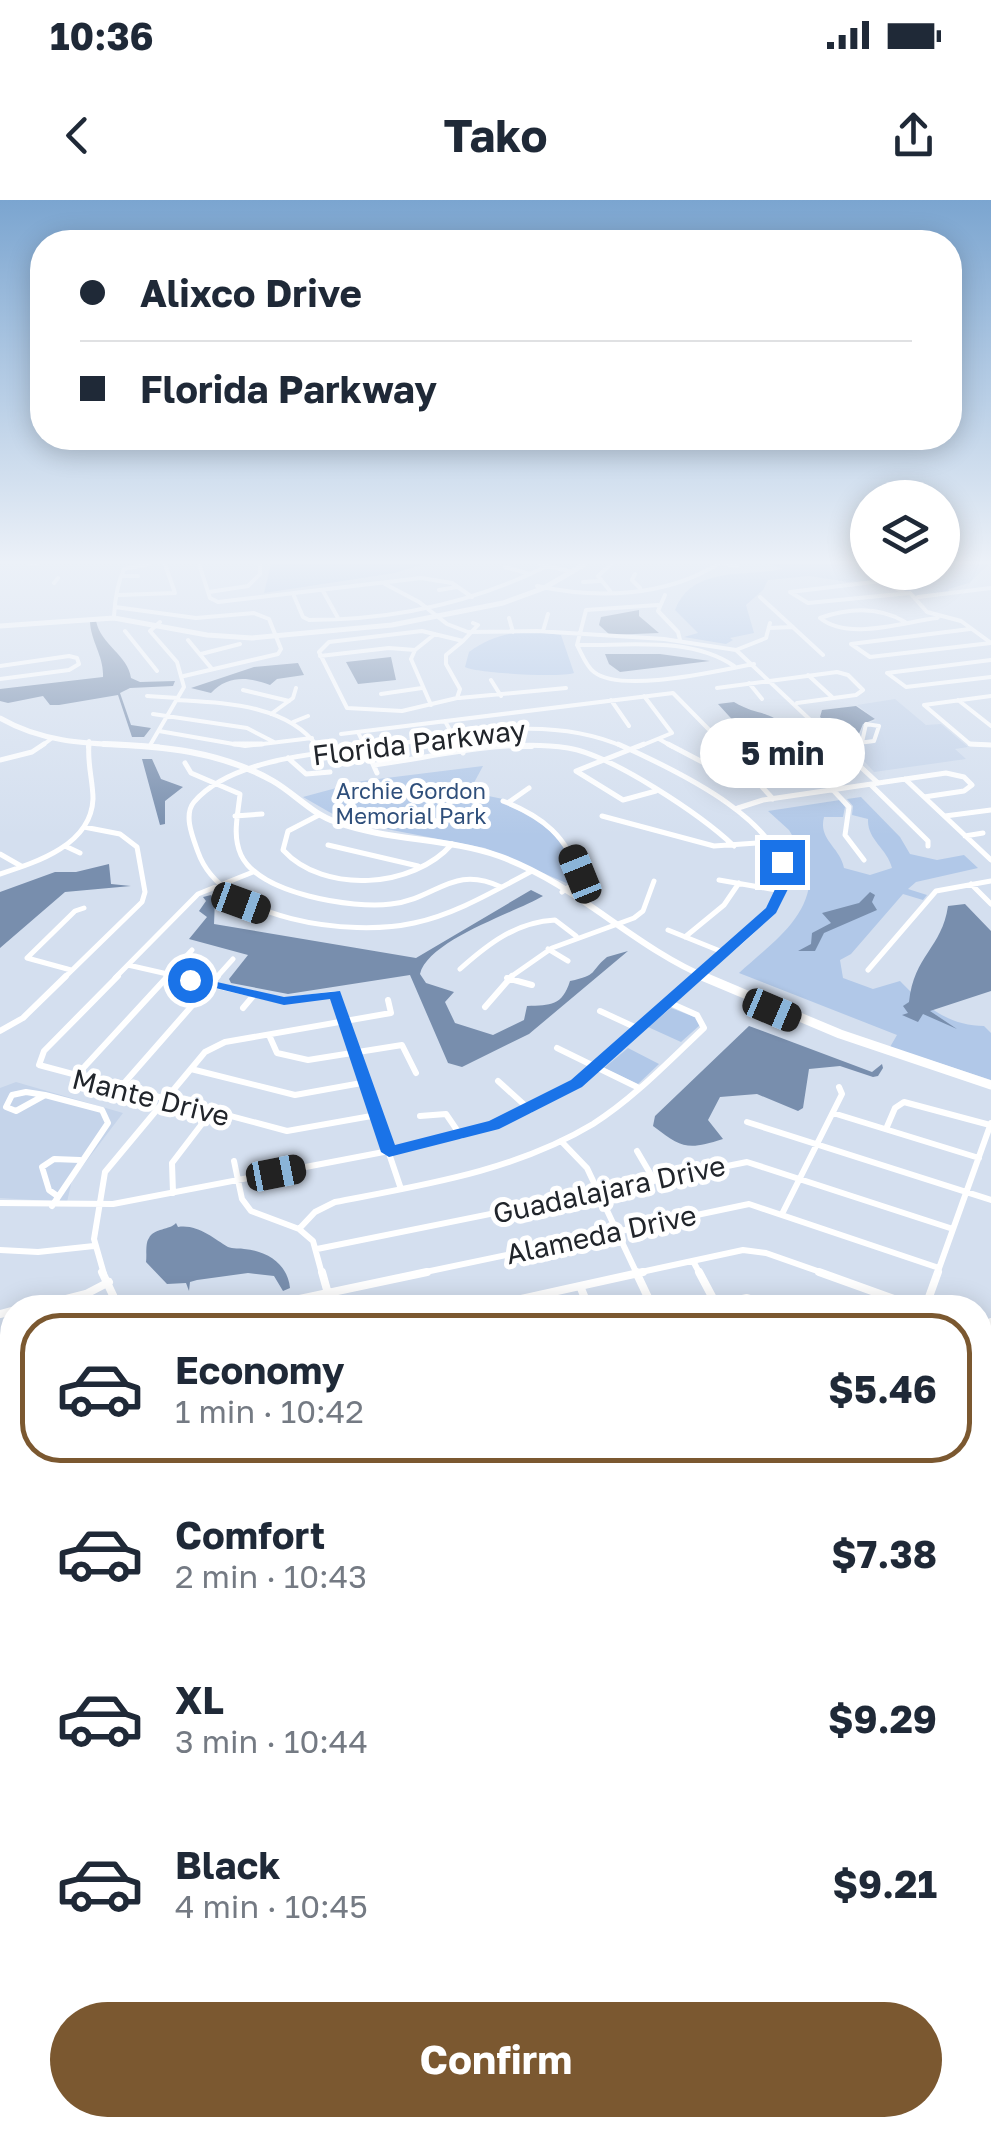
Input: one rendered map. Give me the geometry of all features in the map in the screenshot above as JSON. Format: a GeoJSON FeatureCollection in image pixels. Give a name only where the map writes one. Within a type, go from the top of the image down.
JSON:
{"type":"FeatureCollection","features":[{"type":"Feature","properties":{"kind":"main road"},"geometry":{"type":"LineString","coordinates":[[0,721],[49,740],[149,746],[249,771],[294,794],[316,815],[352,827],[451,845],[530,872],[592,910],[644,953],[869,1050],[991,1087]]}},
{"type":"Feature","properties":{"kind":"street"},"geometry":{"type":"LineString","coordinates":[[144,654],[157,671]]}},
{"type":"Feature","properties":{"kind":"street"},"geometry":{"type":"LineString","coordinates":[[149,746],[178,699],[184,676],[173,654]]}},
{"type":"Feature","properties":{"kind":"street"},"geometry":{"type":"LineString","coordinates":[[201,654],[213,669]]}},
{"type":"Feature","properties":{"kind":"street"},"geometry":{"type":"LineString","coordinates":[[184,676],[276,654]]}},
{"type":"Feature","properties":{"kind":"street"},"geometry":{"type":"LineString","coordinates":[[334,654],[320,656],[342,704],[352,712],[371,713],[458,698],[566,688]]}},
{"type":"Feature","properties":{"kind":"street"},"geometry":{"type":"LineString","coordinates":[[414,654],[412,666],[431,705]]}},
{"type":"Feature","properties":{"kind":"street"},"geometry":{"type":"LineString","coordinates":[[447,654],[446,664],[460,690],[458,698]]}},
{"type":"Feature","properties":{"kind":"street"},"geometry":{"type":"LineString","coordinates":[[583,654],[591,670],[607,681],[755,664]]}},
{"type":"Feature","properties":{"kind":"street"},"geometry":{"type":"LineString","coordinates":[[717,654],[734,667]]}},
{"type":"Feature","properties":{"kind":"street"},"geometry":{"type":"LineString","coordinates":[[742,654],[878,783]]}},
{"type":"Feature","properties":{"kind":"street"},"geometry":{"type":"LineString","coordinates":[[0,666],[65,656],[78,659],[78,666],[72,669],[1,678]]}},
{"type":"Feature","properties":{"kind":"street"},"geometry":{"type":"LineString","coordinates":[[991,660],[887,674],[906,687],[991,678]]}},
{"type":"Feature","properties":{"kind":"street"},"geometry":{"type":"LineString","coordinates":[[717,688],[843,673],[864,690],[796,703]]}},
{"type":"Feature","properties":{"kind":"street"},"geometry":{"type":"LineString","coordinates":[[808,675],[833,698]]}},
{"type":"Feature","properties":{"kind":"street"},"geometry":{"type":"LineString","coordinates":[[491,680],[502,696]]}},
{"type":"Feature","properties":{"kind":"street"},"geometry":{"type":"LineString","coordinates":[[748,682],[762,699]]}},
{"type":"Feature","properties":{"kind":"street"},"geometry":{"type":"LineString","coordinates":[[531,685],[536,692]]}},
{"type":"Feature","properties":{"kind":"street"},"geometry":{"type":"LineString","coordinates":[[270,714],[289,700],[296,688]]}},
{"type":"Feature","properties":{"kind":"street"},"geometry":{"type":"LineString","coordinates":[[380,694],[422,688]]}},
{"type":"Feature","properties":{"kind":"street"},"geometry":{"type":"LineString","coordinates":[[242,690],[289,700]]}},
{"type":"Feature","properties":{"kind":"street"},"geometry":{"type":"LineString","coordinates":[[341,734],[643,696],[678,695],[773,798]]}},
{"type":"Feature","properties":{"kind":"street"},"geometry":{"type":"LineString","coordinates":[[148,696],[270,714],[294,722],[323,754]]}},
{"type":"Feature","properties":{"kind":"street"},"geometry":{"type":"LineString","coordinates":[[643,696],[672,730],[659,739],[576,772],[623,800],[656,792]]}},
{"type":"Feature","properties":{"kind":"street"},"geometry":{"type":"LineString","coordinates":[[991,696],[924,705],[970,744],[991,744]]}},
{"type":"Feature","properties":{"kind":"street"},"geometry":{"type":"LineString","coordinates":[[611,700],[629,726]]}},
{"type":"Feature","properties":{"kind":"street"},"geometry":{"type":"LineString","coordinates":[[958,700],[991,726]]}},
{"type":"Feature","properties":{"kind":"street"},"geometry":{"type":"LineString","coordinates":[[579,704],[584,714]]}},
{"type":"Feature","properties":{"kind":"street"},"geometry":{"type":"LineString","coordinates":[[540,709],[547,722]]}},
{"type":"Feature","properties":{"kind":"street"},"geometry":{"type":"LineString","coordinates":[[153,714],[247,728],[275,743]]}},
{"type":"Feature","properties":{"kind":"street"},"geometry":{"type":"LineString","coordinates":[[294,722],[308,716]]}},
{"type":"Feature","properties":{"kind":"street"},"geometry":{"type":"LineString","coordinates":[[444,721],[462,753]]}},
{"type":"Feature","properties":{"kind":"street","name":"Florida Parkway"},"geometry":{"type":"LineString","coordinates":[[214,886],[200,863],[188,815],[198,798],[249,771],[288,758],[547,722],[631,750],[737,809],[773,842]]}},
{"type":"Feature","properties":{"kind":"street"},"geometry":{"type":"LineString","coordinates":[[159,731],[245,746],[312,738]]}},
{"type":"Feature","properties":{"kind":"street"},"geometry":{"type":"LineString","coordinates":[[358,732],[377,773]]}},
{"type":"Feature","properties":{"kind":"street"},"geometry":{"type":"LineString","coordinates":[[659,739],[708,764],[740,762]]}},
{"type":"Feature","properties":{"kind":"street"},"geometry":{"type":"LineString","coordinates":[[0,760],[32,752],[49,740]]}},
{"type":"Feature","properties":{"kind":"street"},"geometry":{"type":"LineString","coordinates":[[0,874],[64,846],[84,827],[94,800],[88,742]]}},
{"type":"Feature","properties":{"kind":"street"},"geometry":{"type":"LineString","coordinates":[[858,763],[796,771],[778,758],[788,751],[862,742]]}},
{"type":"Feature","properties":{"kind":"street"},"geometry":{"type":"LineString","coordinates":[[374,766],[462,753],[552,746],[602,760],[718,829],[734,846]]}},
{"type":"Feature","properties":{"kind":"street"},"geometry":{"type":"LineString","coordinates":[[288,758],[296,770],[311,776],[330,772]]}},
{"type":"Feature","properties":{"kind":"street"},"geometry":{"type":"LineString","coordinates":[[184,764],[191,773],[240,794],[234,829],[244,860],[253,872],[290,890],[374,905],[412,900],[460,876],[484,876],[501,887]]}},
{"type":"Feature","properties":{"kind":"street"},"geometry":{"type":"LineString","coordinates":[[737,809],[773,798],[952,773],[972,785],[964,791],[924,797]]}},
{"type":"Feature","properties":{"kind":"street"},"geometry":{"type":"LineString","coordinates":[[904,779],[990,857]]}},
{"type":"Feature","properties":{"kind":"street"},"geometry":{"type":"LineString","coordinates":[[742,782],[757,780]]}},
{"type":"Feature","properties":{"kind":"street"},"geometry":{"type":"LineString","coordinates":[[870,784],[928,841],[928,846]]}},
{"type":"Feature","properties":{"kind":"street"},"geometry":{"type":"LineString","coordinates":[[529,788],[505,802],[545,819],[565,838],[580,878],[565,891]]}},
{"type":"Feature","properties":{"kind":"street"},"geometry":{"type":"LineString","coordinates":[[834,790],[848,808],[845,835],[864,860]]}},
{"type":"Feature","properties":{"kind":"street"},"geometry":{"type":"LineString","coordinates":[[944,816],[991,810]]}},
{"type":"Feature","properties":{"kind":"street"},"geometry":{"type":"LineString","coordinates":[[235,816],[262,814]]}},
{"type":"Feature","properties":{"kind":"street"},"geometry":{"type":"LineString","coordinates":[[316,815],[295,825],[284,838],[286,856],[300,865],[375,880],[395,878],[451,845]]}},
{"type":"Feature","properties":{"kind":"street"},"geometry":{"type":"LineString","coordinates":[[0,1203],[98,1206],[173,1193],[461,1136],[530,1110],[596,1067],[670,1003],[772,910],[782,891],[782,862],[773,842],[714,846],[602,816]]}},
{"type":"Feature","properties":{"kind":"street"},"geometry":{"type":"LineString","coordinates":[[645,828],[652,820]]}},
{"type":"Feature","properties":{"kind":"street"},"geometry":{"type":"LineString","coordinates":[[0,1031],[23,1018],[134,911],[146,892],[137,847],[120,834],[84,827]]}},
{"type":"Feature","properties":{"kind":"street"},"geometry":{"type":"LineString","coordinates":[[964,836],[983,833]]}},
{"type":"Feature","properties":{"kind":"street"},"geometry":{"type":"LineString","coordinates":[[328,845],[418,866]]}},
{"type":"Feature","properties":{"kind":"street"},"geometry":{"type":"LineString","coordinates":[[64,846],[80,854]]}},
{"type":"Feature","properties":{"kind":"street"},"geometry":{"type":"LineString","coordinates":[[0,854],[22,867]]}},
{"type":"Feature","properties":{"kind":"street","name":"Mante Drive"},"geometry":{"type":"LineString","coordinates":[[253,872],[198,894],[38,1060],[45,1070],[287,1131],[377,1115]]}},
{"type":"Feature","properties":{"kind":"street"},"geometry":{"type":"LineString","coordinates":[[214,886],[241,903],[268,912],[381,930],[438,920],[530,872]]}},
{"type":"Feature","properties":{"kind":"street"},"geometry":{"type":"LineString","coordinates":[[485,1007],[507,978],[547,948],[613,926],[644,910],[654,880]]}},
{"type":"Feature","properties":{"kind":"street"},"geometry":{"type":"LineString","coordinates":[[718,880],[782,891]]}},
{"type":"Feature","properties":{"kind":"street"},"geometry":{"type":"LineString","coordinates":[[868,970],[936,891],[991,880]]}},
{"type":"Feature","properties":{"kind":"street"},"geometry":{"type":"LineString","coordinates":[[685,937],[724,905],[738,884]]}},
{"type":"Feature","properties":{"kind":"street"},"geometry":{"type":"LineString","coordinates":[[971,884],[991,904]]}},
{"type":"Feature","properties":{"kind":"street"},"geometry":{"type":"LineString","coordinates":[[72,970],[27,958],[76,911],[84,908]]}},
{"type":"Feature","properties":{"kind":"street"},"geometry":{"type":"LineString","coordinates":[[460,968],[491,943],[531,922],[555,920],[576,936]]}},
{"type":"Feature","properties":{"kind":"street"},"geometry":{"type":"LineString","coordinates":[[668,930],[725,953]]}},
{"type":"Feature","properties":{"kind":"street"},"geometry":{"type":"LineString","coordinates":[[547,948],[568,962]]}},
{"type":"Feature","properties":{"kind":"street"},"geometry":{"type":"LineString","coordinates":[[75,1077],[192,950]]}},
{"type":"Feature","properties":{"kind":"street"},"geometry":{"type":"LineString","coordinates":[[119,1088],[233,959]]}},
{"type":"Feature","properties":{"kind":"street"},"geometry":{"type":"LineString","coordinates":[[128,965],[284,1001],[336,994],[401,1189]]}},
{"type":"Feature","properties":{"kind":"street"},"geometry":{"type":"LineString","coordinates":[[507,978],[532,985]]}},
{"type":"Feature","properties":{"kind":"street"},"geometry":{"type":"LineString","coordinates":[[243,1008],[254,995]]}},
{"type":"Feature","properties":{"kind":"street"},"geometry":{"type":"LineString","coordinates":[[114,1295],[94,1246],[105,1172],[212,1046],[391,1013],[388,1000]]}},
{"type":"Feature","properties":{"kind":"street"},"geometry":{"type":"LineString","coordinates":[[299,1229],[315,1212],[335,1202],[484,1170],[561,1141],[594,1123],[640,1088],[704,1028],[697,1015],[670,1003]]}},
{"type":"Feature","properties":{"kind":"street"},"geometry":{"type":"LineString","coordinates":[[600,1012],[639,1029]]}},
{"type":"Feature","properties":{"kind":"street"},"geometry":{"type":"LineString","coordinates":[[269,1034],[272,1048],[308,1060],[402,1045],[416,1073]]}},
{"type":"Feature","properties":{"kind":"street"},"geometry":{"type":"LineString","coordinates":[[556,1048],[640,1088]]}},
{"type":"Feature","properties":{"kind":"street"},"geometry":{"type":"LineString","coordinates":[[190,1070],[295,1094],[366,1082]]}},
{"type":"Feature","properties":{"kind":"street"},"geometry":{"type":"LineString","coordinates":[[498,1081],[530,1110]]}},
{"type":"Feature","properties":{"kind":"street"},"geometry":{"type":"LineString","coordinates":[[782,1214],[842,1094],[838,1087]]}},
{"type":"Feature","properties":{"kind":"street"},"geometry":{"type":"LineString","coordinates":[[45,1096],[16,1111],[6,1107],[16,1092],[45,1096],[104,1113],[107,1129],[80,1160],[52,1206]]}},
{"type":"Feature","properties":{"kind":"street"},"geometry":{"type":"LineString","coordinates":[[886,1129],[894,1108],[904,1102],[991,1124],[928,1295]]}},
{"type":"Feature","properties":{"kind":"street"},"geometry":{"type":"LineString","coordinates":[[173,1193],[172,1162],[211,1112]]}},
{"type":"Feature","properties":{"kind":"street"},"geometry":{"type":"LineString","coordinates":[[833,1113],[979,1158]]}},
{"type":"Feature","properties":{"kind":"street"},"geometry":{"type":"LineString","coordinates":[[420,1116],[446,1114],[461,1136]]}},
{"type":"Feature","properties":{"kind":"street"},"geometry":{"type":"LineString","coordinates":[[748,1122],[991,1200]]}},
{"type":"Feature","properties":{"kind":"street"},"geometry":{"type":"LineString","coordinates":[[561,1141],[580,1156],[648,1295]]}},
{"type":"Feature","properties":{"kind":"street"},"geometry":{"type":"LineString","coordinates":[[637,1151],[654,1180]]}},
{"type":"Feature","properties":{"kind":"street"},"geometry":{"type":"LineString","coordinates":[[56,1196],[49,1190],[42,1167],[66,1156],[80,1160]]}},
{"type":"Feature","properties":{"kind":"street"},"geometry":{"type":"LineString","coordinates":[[234,1161],[242,1198],[250,1211],[299,1229],[314,1240],[329,1295]]}},
{"type":"Feature","properties":{"kind":"street","name":"Guadalajara Drive"},"geometry":{"type":"LineString","coordinates":[[317,1249],[747,1162],[953,1229]]}},
{"type":"Feature","properties":{"kind":"street","name":"Alameda Drive"},"geometry":{"type":"LineString","coordinates":[[315,1295],[749,1204],[939,1268]]}},
{"type":"Feature","properties":{"kind":"street"},"geometry":{"type":"LineString","coordinates":[[0,1250],[38,1252],[94,1246]]}},
{"type":"Feature","properties":{"kind":"street"},"geometry":{"type":"LineString","coordinates":[[549,1295],[754,1250],[884,1295]]}},
{"type":"Feature","properties":{"kind":"street"},"geometry":{"type":"LineString","coordinates":[[693,1261],[711,1295]]}},
{"type":"Feature","properties":{"kind":"street"},"geometry":{"type":"LineString","coordinates":[[82,1295],[109,1282]]}},
{"type":"Feature","properties":{"kind":"street"},"geometry":{"type":"LineString","coordinates":[[580,1286],[584,1295]]}},
{"type":"Feature","properties":{"kind":"shaded area"},"geometry":{"type":"Polygon","coordinates":[[[99,654],[118,654],[131,678],[140,682],[175,681],[173,686],[130,688],[120,693],[131,725],[151,728],[144,737],[132,737],[118,695],[59,705],[50,705],[43,696],[0,701],[0,689],[103,677],[99,654]]]}},
{"type":"Feature","properties":{"kind":"shaded area"},"geometry":{"type":"Polygon","coordinates":[[[605,654],[663,654],[710,661],[620,672],[609,664],[605,654]]]}},
{"type":"Feature","properties":{"kind":"shaded area"},"geometry":{"type":"Polygon","coordinates":[[[391,657],[396,680],[358,684],[346,662],[391,657]]]}},
{"type":"Feature","properties":{"kind":"shaded area"},"geometry":{"type":"Polygon","coordinates":[[[298,663],[304,675],[277,679],[270,685],[239,679],[224,683],[211,693],[191,688],[254,667],[298,663]]]}},
{"type":"Feature","properties":{"kind":"shaded area"},"geometry":{"type":"Polygon","coordinates":[[[895,699],[926,725],[941,724],[968,747],[955,749],[966,759],[874,772],[844,739],[859,737],[863,725],[876,720],[857,705],[895,699]]]}},
{"type":"Feature","properties":{"kind":"shaded area"},"geometry":{"type":"Polygon","coordinates":[[[734,702],[770,716],[793,734],[750,739],[718,704],[734,702]]]}},
{"type":"Feature","properties":{"kind":"shaded area"},"geometry":{"type":"Polygon","coordinates":[[[856,706],[875,719],[863,724],[858,736],[843,737],[820,717],[822,710],[856,706]]]}},
{"type":"Feature","properties":{"kind":"shaded area"},"geometry":{"type":"Polygon","coordinates":[[[142,759],[152,759],[161,779],[183,787],[165,801],[165,824],[160,825],[142,759]]]}},
{"type":"Feature","properties":{"kind":"shaded area"},"geometry":{"type":"Polygon","coordinates":[[[109,864],[111,884],[131,886],[65,892],[0,948],[0,892],[55,872],[76,872],[109,864]]]}},
{"type":"Feature","properties":{"kind":"shaded area"},"geometry":{"type":"Polygon","coordinates":[[[531,890],[543,896],[455,939],[426,962],[420,974],[426,983],[454,992],[445,1002],[455,1023],[493,1035],[524,1020],[527,1006],[559,1000],[570,981],[590,975],[607,957],[628,951],[529,1034],[462,1067],[448,1063],[410,975],[288,994],[231,983],[229,979],[248,955],[189,939],[207,917],[199,911],[206,901],[203,897],[211,895],[215,900],[214,924],[416,958],[531,890]]]}},
{"type":"Feature","properties":{"kind":"shaded area"},"geometry":{"type":"Polygon","coordinates":[[[870,892],[875,895],[872,902],[877,910],[824,933],[815,951],[798,951],[811,944],[812,933],[831,923],[822,913],[859,903],[870,892]]]}},
{"type":"Feature","properties":{"kind":"shaded area"},"geometry":{"type":"Polygon","coordinates":[[[965,904],[991,931],[991,991],[930,1011],[957,1029],[923,1014],[918,1022],[902,1015],[908,1013],[903,1006],[909,1002],[916,973],[940,932],[948,906],[965,904]]]}},
{"type":"Feature","properties":{"kind":"shaded area"},"geometry":{"type":"Polygon","coordinates":[[[749,1026],[872,1072],[882,1064],[883,1068],[873,1077],[840,1066],[809,1069],[803,1108],[798,1111],[757,1094],[720,1097],[708,1120],[723,1139],[711,1143],[686,1145],[653,1126],[655,1116],[749,1026]]]}},
{"type":"Feature","properties":{"kind":"shaded area"},"geometry":{"type":"Polygon","coordinates":[[[16,1082],[123,1113],[72,1180],[67,1202],[0,1198],[0,1088],[16,1082]]]}},
{"type":"Feature","properties":{"kind":"shaded area"},"geometry":{"type":"Polygon","coordinates":[[[176,1223],[178,1227],[199,1230],[230,1248],[269,1256],[285,1272],[290,1288],[283,1291],[274,1276],[248,1273],[190,1282],[189,1291],[186,1283],[167,1284],[146,1262],[147,1243],[154,1232],[176,1223]]]}},
{"type":"Feature","properties":{"kind":"green space"},"geometry":{"type":"Polygon","coordinates":[[[468,654],[568,654],[574,673],[518,674],[465,667],[468,654]]]}},
{"type":"Feature","properties":{"kind":"green space","name":"Archie Gordon Memorial Park"},"geometry":{"type":"Polygon","coordinates":[[[483,766],[469,792],[503,799],[501,803],[553,834],[571,858],[571,885],[485,848],[345,821],[303,797],[362,781],[483,766]]]}},
{"type":"Feature","properties":{"kind":"green space"},"geometry":{"type":"Polygon","coordinates":[[[861,797],[900,837],[910,854],[937,860],[964,855],[978,868],[916,882],[908,889],[927,895],[923,900],[903,894],[851,954],[840,960],[843,978],[873,989],[900,981],[938,1012],[959,1022],[984,1026],[991,1033],[991,1080],[890,1047],[897,1035],[739,973],[788,927],[805,900],[809,884],[809,867],[789,866],[787,859],[806,859],[789,830],[768,811],[840,800],[845,807],[843,817],[824,817],[824,832],[844,868],[870,875],[892,868],[871,833],[868,819],[852,815],[853,806],[847,799],[861,797]]]}},
{"type":"Feature","properties":{"kind":"green space"},"geometry":{"type":"Polygon","coordinates":[[[671,1008],[697,1018],[700,1025],[681,1042],[648,1027],[671,1008]]]}},
{"type":"Feature","properties":{"kind":"green space"},"geometry":{"type":"Polygon","coordinates":[[[628,1048],[659,1064],[638,1084],[604,1068],[628,1048]]]}},
{"type":"Feature","properties":{"kind":"route"},"geometry":{"type":"LineString","coordinates":[[190,980],[284,1001],[336,994],[389,1152],[494,1125],[546,1102],[576,1083],[772,910],[783,885],[782,862]]}}]}
